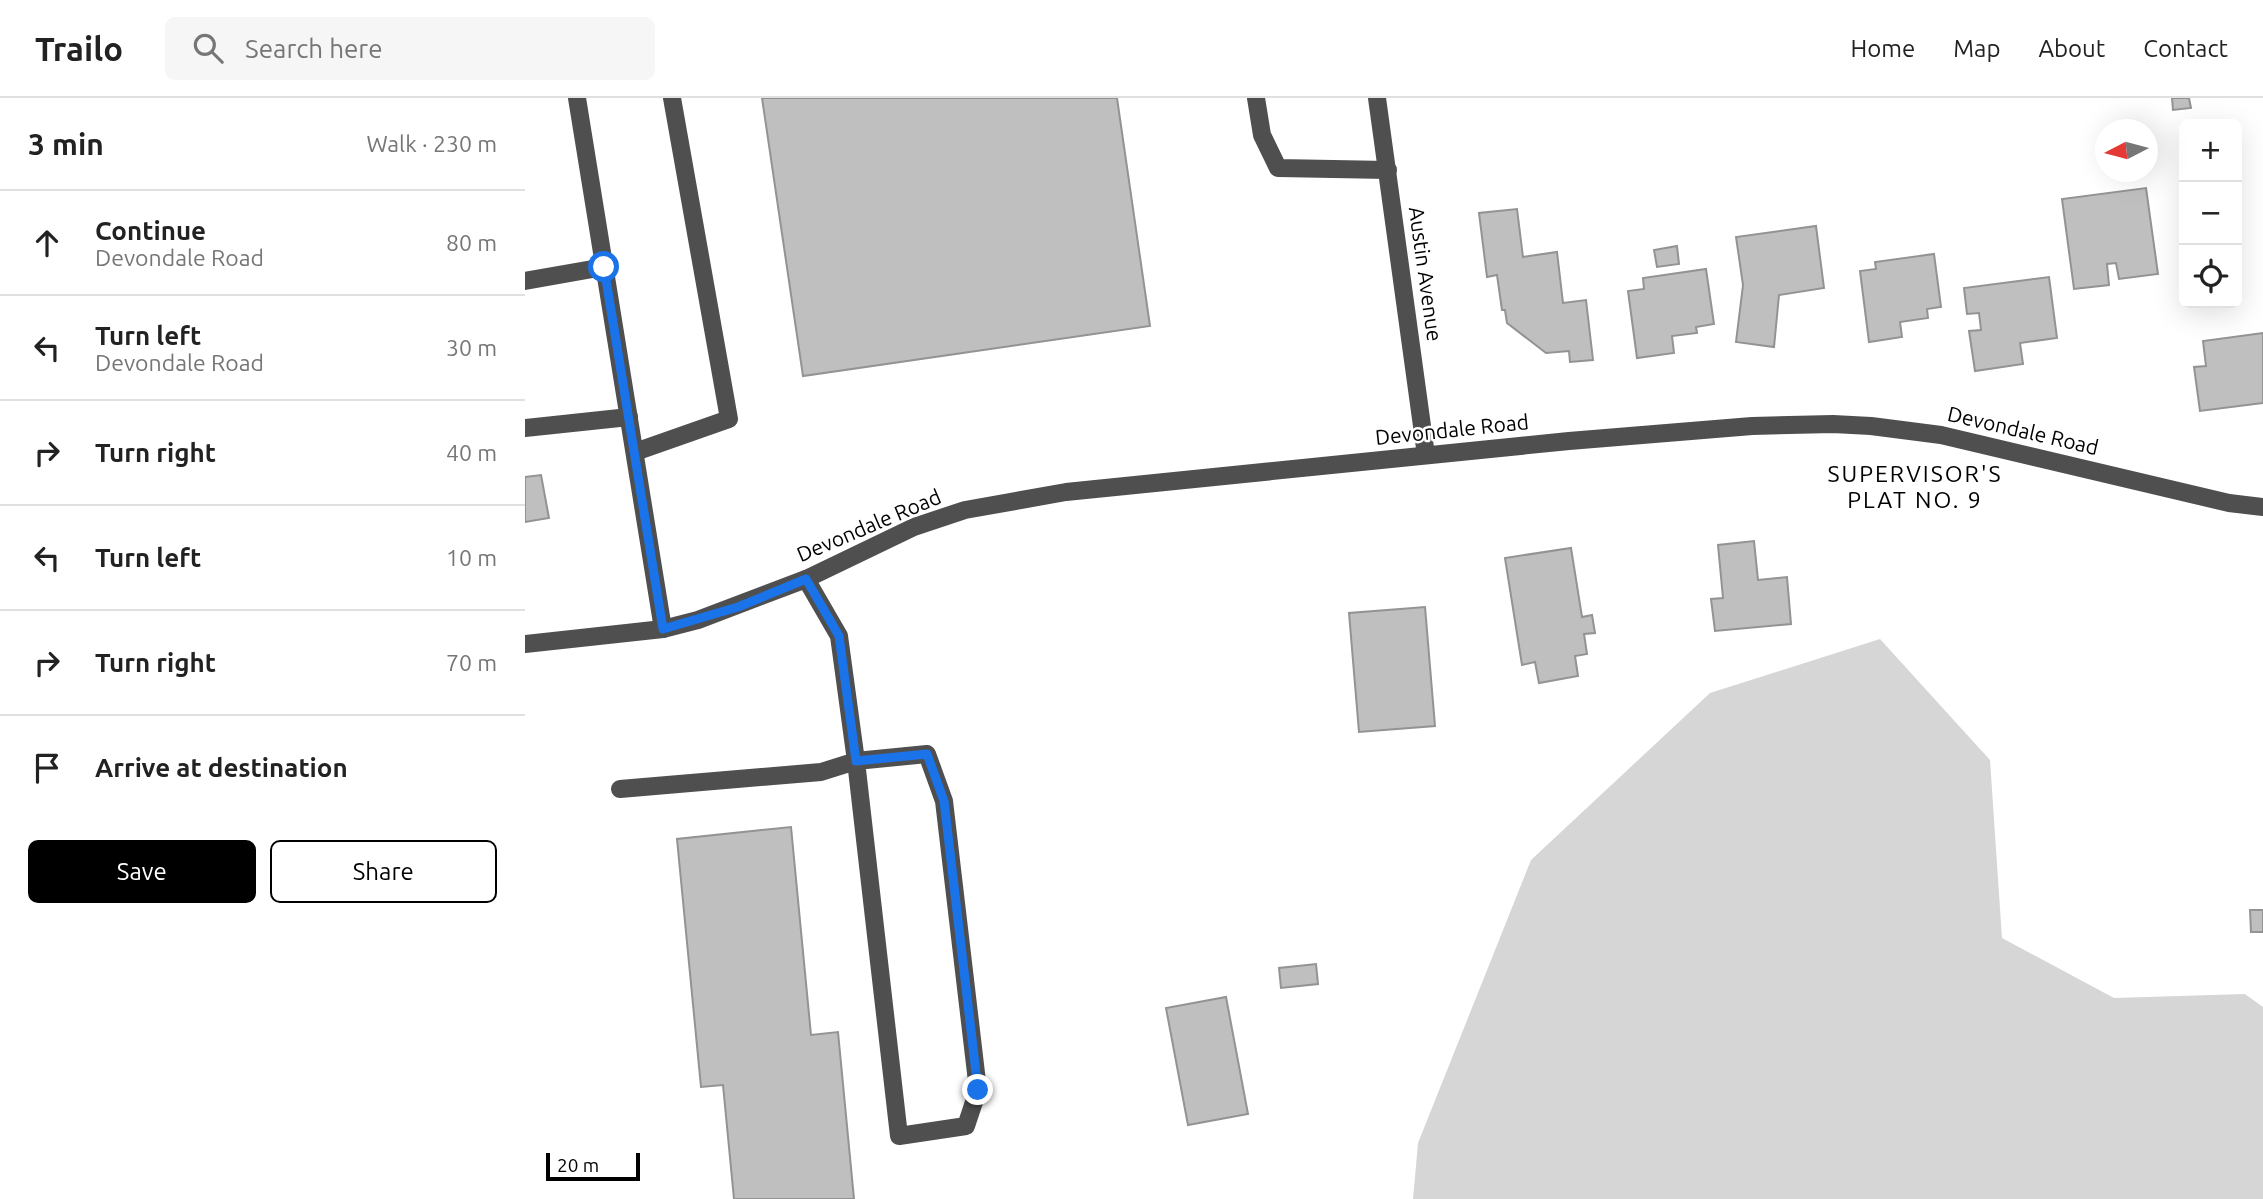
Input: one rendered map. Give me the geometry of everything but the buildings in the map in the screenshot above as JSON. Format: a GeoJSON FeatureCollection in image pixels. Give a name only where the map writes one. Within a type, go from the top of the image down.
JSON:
{"type":"FeatureCollection","features":[{"type":"Feature","properties":{"kind":"street"},"geometry":{"type":"LineString","coordinates":[[577,98],[663,629]]}},
{"type":"Feature","properties":{"kind":"street"},"geometry":{"type":"LineString","coordinates":[[635,452],[729,419],[672,98]]}},
{"type":"Feature","properties":{"kind":"street"},"geometry":{"type":"LineString","coordinates":[[1256,98],[1262,135],[1279,168],[1388,170]]}},
{"type":"Feature","properties":{"kind":"street","name":"Austin Avenue"},"geometry":{"type":"LineString","coordinates":[[1377,98],[1426,456]]}},
{"type":"Feature","properties":{"kind":"street"},"geometry":{"type":"LineString","coordinates":[[525,281],[604,267]]}},
{"type":"Feature","properties":{"kind":"street"},"geometry":{"type":"LineString","coordinates":[[525,428],[629,417]]}},
{"type":"Feature","properties":{"kind":"street","name":"Devondale Road"},"geometry":{"type":"LineString","coordinates":[[525,644],[663,629],[738,607],[806,579],[915,527],[965,510],[1019,499],[1066,492],[1726,428],[1833,424],[1941,435],[2216,500],[2263,507]]}},
{"type":"Feature","properties":{"kind":"street"},"geometry":{"type":"LineString","coordinates":[[619,789],[821,772],[856,761],[927,754],[944,801],[978,1090],[966,1126],[899,1136],[856,761],[839,636],[806,579]]}},
{"type":"Feature","properties":{"kind":"shaded area"},"geometry":{"type":"Polygon","coordinates":[[[1880,639],[1990,760],[2002,938],[2114,998],[2245,994],[2263,1007],[2263,1199],[1413,1199],[1418,1143],[1531,860],[1710,693],[1880,639]]]}},
{"type":"Feature","properties":{"kind":"district","name":"SUPERVISOR'S PLAT NO. 9"},"geometry":{"type":"Point","coordinates":[1915,487]}},
{"type":"Feature","properties":{"kind":"route"},"geometry":{"type":"LineString","coordinates":[[604,267],[663,629],[738,607],[806,579],[839,636],[856,761],[927,754],[944,801],[978,1090]]}}]}
